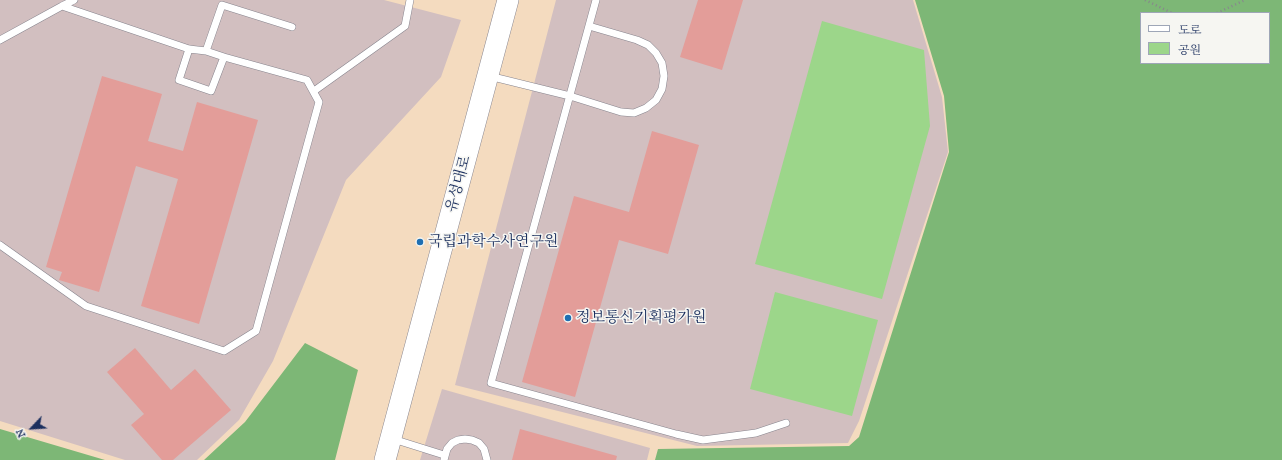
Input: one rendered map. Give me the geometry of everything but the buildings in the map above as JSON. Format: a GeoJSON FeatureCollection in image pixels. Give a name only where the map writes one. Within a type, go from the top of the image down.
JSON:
{"type":"FeatureCollection","features":[{"type":"Feature","properties":{"kind":"main road","name":"유성대로"},"geometry":{"type":"LineString","coordinates":[[385,460],[508,0]]}},
{"type":"Feature","properties":{"kind":"lane"},"geometry":{"type":"LineString","coordinates":[[0,40],[74,0]]}},
{"type":"Feature","properties":{"kind":"lane"},"geometry":{"type":"LineString","coordinates":[[314,91],[404,26],[410,0]]}},
{"type":"Feature","properties":{"kind":"lane"},"geometry":{"type":"LineString","coordinates":[[596,0],[491,383],[676,434],[703,440],[756,433],[786,423]]}},
{"type":"Feature","properties":{"kind":"lane"},"geometry":{"type":"LineString","coordinates":[[206,51],[222,3],[292,27]]}},
{"type":"Feature","properties":{"kind":"lane"},"geometry":{"type":"LineString","coordinates":[[0,245],[86,306],[224,351],[256,331],[319,102],[308,80],[206,51],[189,49],[62,6]]}},
{"type":"Feature","properties":{"kind":"lane"},"geometry":{"type":"LineString","coordinates":[[488,76],[570,96],[621,112],[634,112],[646,108],[656,100],[662,89],[664,76],[662,63],[656,53],[648,45],[637,40],[589,26]]}},
{"type":"Feature","properties":{"kind":"lane"},"geometry":{"type":"LineString","coordinates":[[189,49],[179,80],[211,91],[224,57]]}},
{"type":"Feature","properties":{"kind":"lane"},"geometry":{"type":"LineString","coordinates":[[391,439],[444,458],[447,449],[458,440],[472,440],[484,449],[487,460]]}},
{"type":"Feature","properties":{"kind":"path"},"geometry":{"type":"LineString","coordinates":[[1145,0],[1170,12]]}},
{"type":"Feature","properties":{"kind":"path"},"geometry":{"type":"LineString","coordinates":[[1219,12],[1246,0]]}},
{"type":"Feature","properties":{"kind":"shaded area"},"geometry":{"type":"Polygon","coordinates":[[[0,0],[384,0],[461,20],[441,77],[346,180],[273,361],[239,420],[197,460],[125,460],[0,421],[0,0]]]}},
{"type":"Feature","properties":{"kind":"shaded area","name":"정보통신기획평가원"},"geometry":{"type":"Polygon","coordinates":[[[556,0],[913,0],[942,97],[948,152],[859,421],[848,443],[697,446],[455,385],[556,0]]]}},
{"type":"Feature","properties":{"kind":"shaded area"},"geometry":{"type":"Polygon","coordinates":[[[442,389],[650,448],[647,460],[420,460],[442,389]]]}},
{"type":"Feature","properties":{"kind":"green space"},"geometry":{"type":"Polygon","coordinates":[[[915,0],[1282,0],[1282,460],[655,460],[658,449],[849,446],[859,437],[949,152],[944,96],[915,0]]]}},
{"type":"Feature","properties":{"kind":"green space"},"geometry":{"type":"Polygon","coordinates":[[[822,21],[924,50],[930,126],[882,299],[755,264],[822,21]]]}},
{"type":"Feature","properties":{"kind":"green space"},"geometry":{"type":"Polygon","coordinates":[[[775,292],[878,320],[852,416],[750,389],[775,292]]]}},
{"type":"Feature","properties":{"kind":"green space"},"geometry":{"type":"Polygon","coordinates":[[[305,343],[358,370],[335,460],[204,460],[245,422],[305,343]]]}},
{"type":"Feature","properties":{"kind":"green space"},"geometry":{"type":"Polygon","coordinates":[[[0,429],[105,460],[0,460],[0,429]]]}},
{"type":"Feature","properties":{"kind":"place","name":"국립과학수사연구원"},"geometry":{"type":"Point","coordinates":[420,242]}},
{"type":"Feature","properties":{"kind":"place","name":"정보통신기획평가원"},"geometry":{"type":"Point","coordinates":[568,318]}}]}
